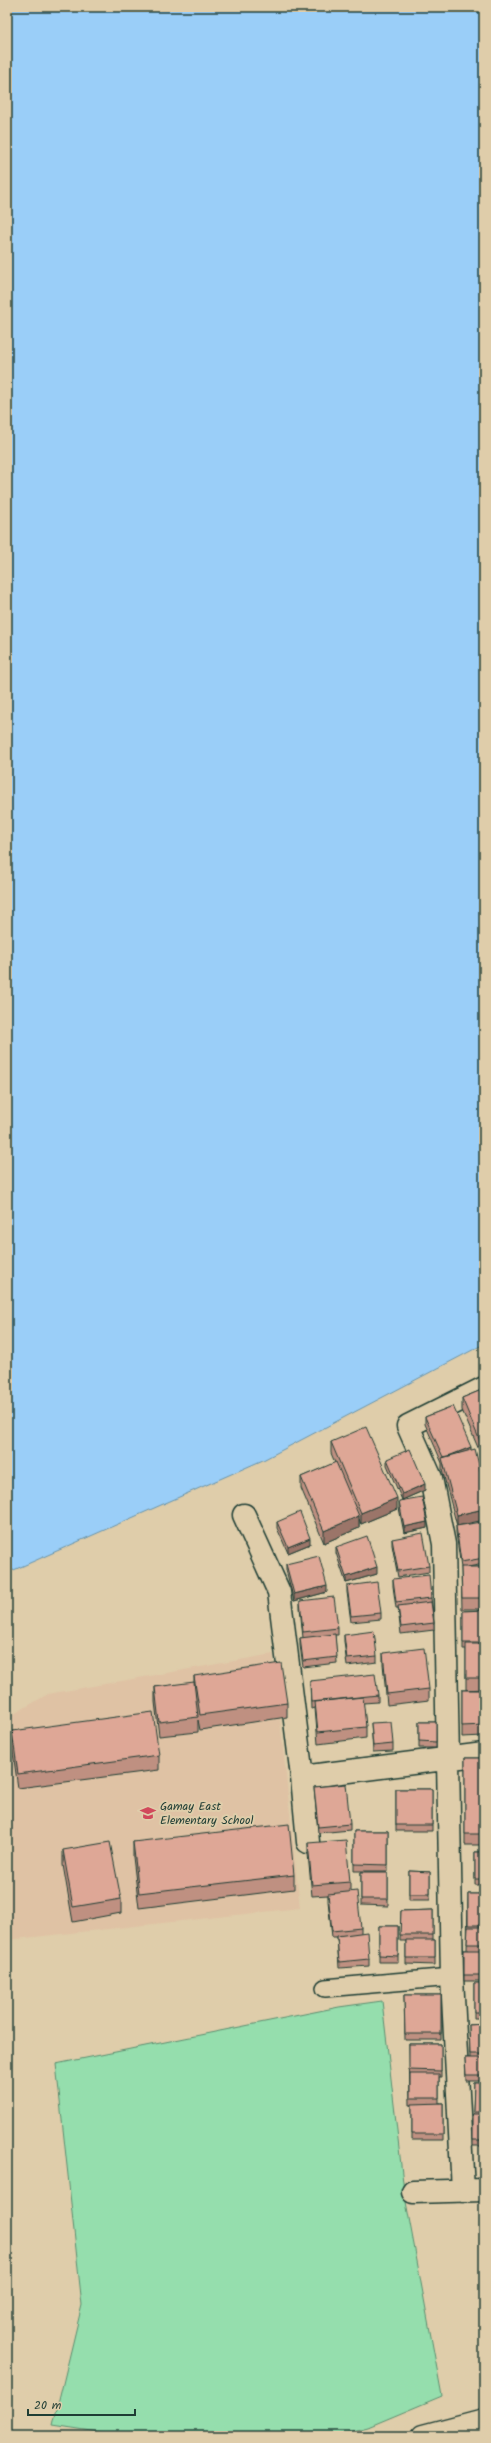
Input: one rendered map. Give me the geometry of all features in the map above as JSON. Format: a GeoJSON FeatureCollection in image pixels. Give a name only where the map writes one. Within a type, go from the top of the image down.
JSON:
{"type":"FeatureCollection","features":[{"type":"Feature","properties":{"kind":"street"},"geometry":{"type":"LineString","coordinates":[[413,2192],[474,2190],[452,1977],[446,1758],[444,1544],[431,1478],[408,1426],[484,1388]]}},
{"type":"Feature","properties":{"kind":"street"},"geometry":{"type":"LineString","coordinates":[[244,1515],[279,1592],[302,1777],[308,1842]]}},
{"type":"Feature","properties":{"kind":"street"},"geometry":{"type":"LineString","coordinates":[[302,1777],[484,1754]]}},
{"type":"Feature","properties":{"kind":"street"},"geometry":{"type":"LineString","coordinates":[[423,2436],[484,2420]]}},
{"type":"Feature","properties":{"kind":"lane"},"geometry":{"type":"LineString","coordinates":[[325,1988],[452,1977]]}},
{"type":"Feature","properties":{"kind":"shaded area","name":"Gamay East Elementary School"},"geometry":{"type":"Polygon","coordinates":[[[273,1654],[300,1908],[7,1940],[7,1718],[48,1694],[273,1654]]]}},
{"type":"Feature","properties":{"kind":"green space"},"geometry":{"type":"Polygon","coordinates":[[[382,2001],[404,2191],[442,2396],[368,2427],[333,2436],[124,2436],[53,2425],[82,2305],[56,2064],[339,2007],[382,2001]]]}},
{"type":"Feature","properties":{"kind":"water"},"geometry":{"type":"Polygon","coordinates":[[[7,7],[484,7],[484,1344],[263,1460],[7,1573],[7,7]]]}},
{"type":"Feature","properties":{"kind":"building"},"geometry":{"type":"Polygon","coordinates":[[[484,1389],[484,1445],[482,1446],[462,1398],[484,1389]]]}},
{"type":"Feature","properties":{"kind":"building"},"geometry":{"type":"Polygon","coordinates":[[[453,1406],[471,1447],[443,1457],[425,1417],[453,1406]]]}},
{"type":"Feature","properties":{"kind":"building"},"geometry":{"type":"Polygon","coordinates":[[[366,1427],[397,1498],[361,1513],[331,1442],[366,1427]]]}},
{"type":"Feature","properties":{"kind":"building"},"geometry":{"type":"Polygon","coordinates":[[[410,1449],[425,1484],[402,1494],[387,1459],[410,1449]]]}},
{"type":"Feature","properties":{"kind":"building"},"geometry":{"type":"Polygon","coordinates":[[[475,1449],[484,1486],[484,1509],[457,1515],[442,1458],[475,1449]]]}},
{"type":"Feature","properties":{"kind":"building"},"geometry":{"type":"Polygon","coordinates":[[[336,1462],[359,1516],[324,1531],[301,1477],[336,1462]]]}},
{"type":"Feature","properties":{"kind":"building"},"geometry":{"type":"Polygon","coordinates":[[[422,1497],[427,1522],[404,1527],[399,1501],[422,1497]]]}},
{"type":"Feature","properties":{"kind":"building"},"geometry":{"type":"Polygon","coordinates":[[[300,1512],[310,1538],[288,1547],[277,1522],[300,1512]]]}},
{"type":"Feature","properties":{"kind":"building"},"geometry":{"type":"Polygon","coordinates":[[[482,1522],[484,1536],[484,1558],[461,1562],[456,1526],[482,1522]]]}},
{"type":"Feature","properties":{"kind":"building"},"geometry":{"type":"Polygon","coordinates":[[[423,1533],[429,1566],[398,1571],[392,1539],[423,1533]]]}},
{"type":"Feature","properties":{"kind":"building"},"geometry":{"type":"Polygon","coordinates":[[[367,1536],[377,1567],[346,1577],[336,1547],[367,1536]]]}},
{"type":"Feature","properties":{"kind":"building"},"geometry":{"type":"Polygon","coordinates":[[[319,1556],[327,1586],[294,1594],[286,1564],[319,1556]]]}},
{"type":"Feature","properties":{"kind":"building"},"geometry":{"type":"Polygon","coordinates":[[[461,1567],[484,1567],[484,1598],[462,1598],[461,1567]]]}},
{"type":"Feature","properties":{"kind":"building"},"geometry":{"type":"Polygon","coordinates":[[[429,1575],[431,1598],[396,1602],[393,1579],[429,1575]]]}},
{"type":"Feature","properties":{"kind":"building"},"geometry":{"type":"Polygon","coordinates":[[[377,1582],[381,1613],[351,1616],[347,1586],[377,1582]]]}},
{"type":"Feature","properties":{"kind":"building"},"geometry":{"type":"Polygon","coordinates":[[[334,1597],[338,1628],[303,1632],[300,1601],[334,1597]]]}},
{"type":"Feature","properties":{"kind":"building"},"geometry":{"type":"Polygon","coordinates":[[[431,1602],[434,1623],[401,1627],[398,1606],[431,1602]]]}},
{"type":"Feature","properties":{"kind":"building"},"geometry":{"type":"Polygon","coordinates":[[[484,1610],[484,1643],[463,1643],[463,1611],[484,1610]]]}},
{"type":"Feature","properties":{"kind":"building"},"geometry":{"type":"Polygon","coordinates":[[[374,1631],[377,1656],[347,1659],[344,1635],[374,1631]]]}},
{"type":"Feature","properties":{"kind":"building"},"geometry":{"type":"Polygon","coordinates":[[[335,1634],[337,1657],[303,1661],[300,1638],[335,1634]]]}},
{"type":"Feature","properties":{"kind":"building"},"geometry":{"type":"Polygon","coordinates":[[[466,1644],[484,1644],[484,1678],[466,1678],[466,1644]]]}},
{"type":"Feature","properties":{"kind":"building"},"geometry":{"type":"Polygon","coordinates":[[[424,1648],[429,1689],[387,1694],[383,1653],[424,1648]]]}},
{"type":"Feature","properties":{"kind":"building"},"geometry":{"type":"Polygon","coordinates":[[[281,1663],[287,1703],[200,1715],[194,1676],[281,1663]]]}},
{"type":"Feature","properties":{"kind":"building"},"geometry":{"type":"Polygon","coordinates":[[[375,1674],[378,1695],[311,1702],[310,1681],[375,1674]]]}},
{"type":"Feature","properties":{"kind":"building"},"geometry":{"type":"Polygon","coordinates":[[[194,1682],[198,1717],[159,1722],[155,1687],[194,1682]]]}},
{"type":"Feature","properties":{"kind":"building"},"geometry":{"type":"Polygon","coordinates":[[[462,1690],[484,1690],[484,1725],[462,1726],[462,1690]]]}},
{"type":"Feature","properties":{"kind":"building"},"geometry":{"type":"Polygon","coordinates":[[[363,1697],[366,1727],[318,1732],[315,1702],[363,1697]]]}},
{"type":"Feature","properties":{"kind":"building"},"geometry":{"type":"Polygon","coordinates":[[[153,1712],[159,1755],[18,1774],[12,1731],[153,1712]]]}},
{"type":"Feature","properties":{"kind":"building"},"geometry":{"type":"Polygon","coordinates":[[[391,1722],[393,1744],[373,1746],[371,1723],[391,1722]]]}},
{"type":"Feature","properties":{"kind":"building"},"geometry":{"type":"Polygon","coordinates":[[[419,1722],[436,1722],[436,1742],[419,1741],[419,1722]]]}},
{"type":"Feature","properties":{"kind":"building"},"geometry":{"type":"Polygon","coordinates":[[[465,1758],[484,1758],[484,1834],[465,1834],[465,1758]]]}},
{"type":"Feature","properties":{"kind":"building"},"geometry":{"type":"Polygon","coordinates":[[[346,1784],[350,1824],[318,1827],[314,1787],[346,1784]]]}},
{"type":"Feature","properties":{"kind":"building"},"geometry":{"type":"Polygon","coordinates":[[[396,1789],[432,1789],[432,1825],[396,1825],[396,1789]]]}},
{"type":"Feature","properties":{"kind":"building"},"geometry":{"type":"Polygon","coordinates":[[[289,1824],[294,1875],[139,1893],[133,1842],[289,1824]]]}},
{"type":"Feature","properties":{"kind":"building"},"geometry":{"type":"Polygon","coordinates":[[[354,1831],[388,1831],[388,1865],[354,1864],[354,1831]]]}},
{"type":"Feature","properties":{"kind":"building"},"geometry":{"type":"Polygon","coordinates":[[[346,1840],[350,1882],[312,1885],[308,1843],[346,1840]]]}},
{"type":"Feature","properties":{"kind":"building"},"geometry":{"type":"Polygon","coordinates":[[[110,1842],[121,1899],[73,1907],[63,1850],[110,1842]]]}},
{"type":"Feature","properties":{"kind":"building"},"geometry":{"type":"Polygon","coordinates":[[[475,1852],[484,1852],[484,1879],[475,1879],[475,1852]]]}},
{"type":"Feature","properties":{"kind":"building"},"geometry":{"type":"Polygon","coordinates":[[[409,1871],[430,1872],[430,1894],[409,1894],[409,1871]]]}},
{"type":"Feature","properties":{"kind":"building"},"geometry":{"type":"Polygon","coordinates":[[[361,1872],[388,1872],[388,1899],[361,1899],[361,1872]]]}},
{"type":"Feature","properties":{"kind":"building"},"geometry":{"type":"Polygon","coordinates":[[[357,1891],[361,1928],[332,1931],[328,1894],[357,1891]]]}},
{"type":"Feature","properties":{"kind":"building"},"geometry":{"type":"Polygon","coordinates":[[[468,1894],[484,1894],[484,1925],[468,1925],[468,1894]]]}},
{"type":"Feature","properties":{"kind":"building"},"geometry":{"type":"Polygon","coordinates":[[[433,1910],[433,1935],[400,1935],[401,1911],[433,1910]]]}},
{"type":"Feature","properties":{"kind":"building"},"geometry":{"type":"Polygon","coordinates":[[[379,1926],[398,1926],[398,1956],[379,1955],[379,1926]]]}},
{"type":"Feature","properties":{"kind":"building"},"geometry":{"type":"Polygon","coordinates":[[[468,1927],[484,1927],[484,1944],[467,1944],[468,1927]]]}},
{"type":"Feature","properties":{"kind":"building"},"geometry":{"type":"Polygon","coordinates":[[[367,1932],[369,1959],[339,1962],[337,1936],[367,1932]]]}},
{"type":"Feature","properties":{"kind":"building"},"geometry":{"type":"Polygon","coordinates":[[[406,1940],[435,1940],[435,1958],[406,1958],[406,1940]]]}},
{"type":"Feature","properties":{"kind":"building"},"geometry":{"type":"Polygon","coordinates":[[[464,1950],[484,1950],[484,1975],[464,1975],[464,1950]]]}},
{"type":"Feature","properties":{"kind":"building"},"geometry":{"type":"Polygon","coordinates":[[[474,1983],[484,1983],[484,2012],[474,2012],[474,1983]]]}},
{"type":"Feature","properties":{"kind":"building"},"geometry":{"type":"Polygon","coordinates":[[[404,1995],[441,1995],[441,2034],[405,2034],[404,1995]]]}},
{"type":"Feature","properties":{"kind":"building"},"geometry":{"type":"Polygon","coordinates":[[[484,2024],[484,2054],[470,2054],[469,2025],[484,2024]]]}},
{"type":"Feature","properties":{"kind":"building"},"geometry":{"type":"Polygon","coordinates":[[[409,2044],[441,2044],[441,2071],[409,2070],[409,2044]]]}},
{"type":"Feature","properties":{"kind":"building"},"geometry":{"type":"Polygon","coordinates":[[[465,2058],[484,2058],[484,2075],[466,2075],[465,2058]]]}},
{"type":"Feature","properties":{"kind":"building"},"geometry":{"type":"Polygon","coordinates":[[[410,2074],[439,2074],[439,2098],[410,2098],[410,2074]]]}},
{"type":"Feature","properties":{"kind":"building"},"geometry":{"type":"Polygon","coordinates":[[[474,2083],[484,2083],[484,2112],[473,2112],[474,2083]]]}},
{"type":"Feature","properties":{"kind":"building"},"geometry":{"type":"Polygon","coordinates":[[[443,2103],[443,2134],[412,2134],[412,2104],[443,2103]]]}},
{"type":"Feature","properties":{"kind":"building"},"geometry":{"type":"Polygon","coordinates":[[[472,2114],[484,2114],[484,2140],[472,2140],[472,2114]]]}},
{"type":"Feature","properties":{"kind":"place","name":"Gamay East Elementary School"},"geometry":{"type":"Point","coordinates":[148,1813]}}]}
